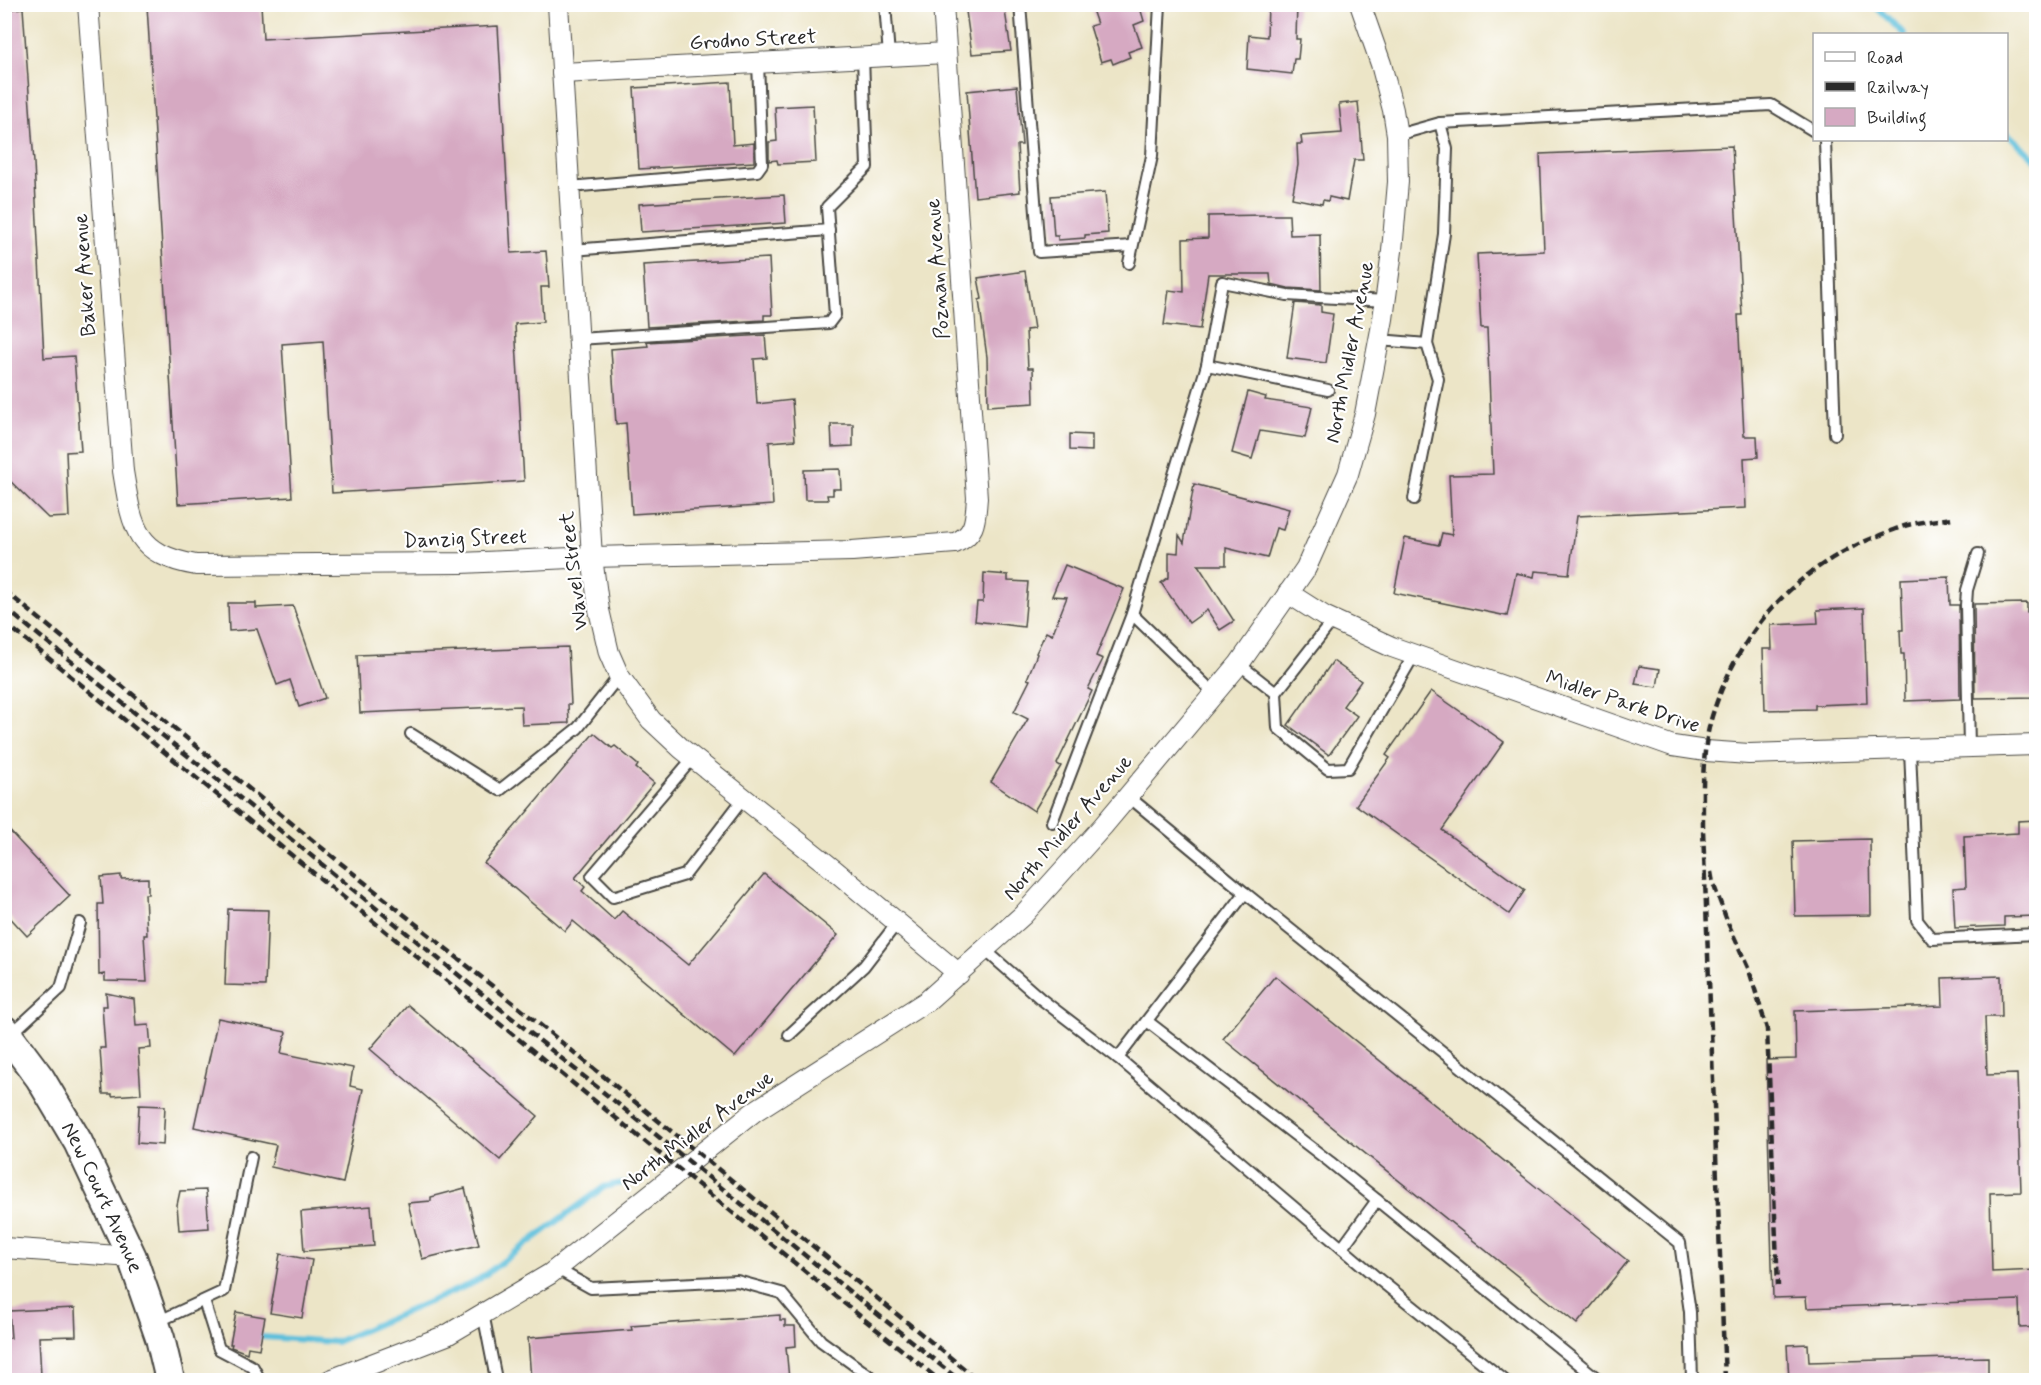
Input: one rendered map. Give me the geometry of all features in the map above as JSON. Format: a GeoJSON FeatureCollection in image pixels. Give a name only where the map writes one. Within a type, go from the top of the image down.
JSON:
{"type":"FeatureCollection","features":[{"type":"Feature","properties":{"kind":"main road","name":"New Court Avenue"},"geometry":{"type":"LineString","coordinates":[[7,1033],[40,1078],[78,1142],[132,1257],[155,1323],[170,1380]]}},
{"type":"Feature","properties":{"kind":"street","name":"Baker Avenue"},"geometry":{"type":"LineString","coordinates":[[88,4],[123,471],[130,517],[142,538]]}},
{"type":"Feature","properties":{"kind":"street","name":"Wavel Street"},"geometry":{"type":"LineString","coordinates":[[558,4],[592,557],[598,610],[609,653],[619,676],[651,720],[693,758],[833,869],[959,974]]}},
{"type":"Feature","properties":{"kind":"street","name":"Poznan Avenue"},"geometry":{"type":"LineString","coordinates":[[943,4],[976,498],[975,524],[971,530]]}},
{"type":"Feature","properties":{"kind":"street","name":"North Midler Avenue"},"geometry":{"type":"LineString","coordinates":[[337,1379],[447,1335],[556,1269],[755,1111],[927,1001],[1023,915],[1128,796],[1239,664],[1306,568],[1348,474],[1365,414],[1379,340],[1392,251],[1398,182],[1397,135],[1381,64],[1360,4]]}},
{"type":"Feature","properties":{"kind":"street","name":"Grodno Street"},"geometry":{"type":"LineString","coordinates":[[562,73],[946,53]]}},
{"type":"Feature","properties":{"kind":"street","name":"Danzig Street"},"geometry":{"type":"LineString","coordinates":[[142,538],[157,553],[175,561],[196,565],[461,563],[592,557],[852,551],[955,543],[964,539],[971,530]]}},
{"type":"Feature","properties":{"kind":"street","name":"Midler Park Drive"},"geometry":{"type":"LineString","coordinates":[[1288,593],[1333,620],[1392,647],[1673,746],[1749,754],[2037,745]]}},
{"type":"Feature","properties":{"kind":"street"},"geometry":{"type":"LineString","coordinates":[[4,1248],[132,1257]]}},
{"type":"Feature","properties":{"kind":"lane"},"geometry":{"type":"LineString","coordinates":[[885,4],[889,56]]}},
{"type":"Feature","properties":{"kind":"lane"},"geometry":{"type":"LineString","coordinates":[[1020,4],[1039,252],[1132,246]]}},
{"type":"Feature","properties":{"kind":"lane"},"geometry":{"type":"LineString","coordinates":[[1129,263],[1152,156],[1160,4]]}},
{"type":"Feature","properties":{"kind":"lane"},"geometry":{"type":"LineString","coordinates":[[578,339],[829,323],[835,315],[827,207],[867,166],[863,57]]}},
{"type":"Feature","properties":{"kind":"lane"},"geometry":{"type":"LineString","coordinates":[[569,187],[758,171],[762,164],[758,63]]}},
{"type":"Feature","properties":{"kind":"lane"},"geometry":{"type":"LineString","coordinates":[[1397,135],[1440,123],[1771,105],[1813,130]]}},
{"type":"Feature","properties":{"kind":"lane"},"geometry":{"type":"LineString","coordinates":[[1414,499],[1438,379],[1427,344],[1443,234],[1447,149],[1440,123]]}},
{"type":"Feature","properties":{"kind":"lane"},"geometry":{"type":"LineString","coordinates":[[1825,141],[1835,434]]}},
{"type":"Feature","properties":{"kind":"lane"},"geometry":{"type":"LineString","coordinates":[[572,250],[829,230]]}},
{"type":"Feature","properties":{"kind":"lane"},"geometry":{"type":"LineString","coordinates":[[1052,822],[1132,614],[1207,365],[1222,282],[1287,295],[1385,301]]}},
{"type":"Feature","properties":{"kind":"lane"},"geometry":{"type":"LineString","coordinates":[[1379,340],[1427,344]]}},
{"type":"Feature","properties":{"kind":"lane"},"geometry":{"type":"LineString","coordinates":[[1207,365],[1328,390]]}},
{"type":"Feature","properties":{"kind":"lane"},"geometry":{"type":"LineString","coordinates":[[1969,747],[1966,605],[1967,590],[1978,554]]}},
{"type":"Feature","properties":{"kind":"lane"},"geometry":{"type":"LineString","coordinates":[[1132,614],[1214,693]]}},
{"type":"Feature","properties":{"kind":"lane"},"geometry":{"type":"LineString","coordinates":[[1333,620],[1275,693],[1278,728],[1328,769],[1348,768],[1414,655]]}},
{"type":"Feature","properties":{"kind":"lane"},"geometry":{"type":"LineString","coordinates":[[1239,664],[1275,693]]}},
{"type":"Feature","properties":{"kind":"lane"},"geometry":{"type":"LineString","coordinates":[[411,734],[501,790],[578,728],[619,676]]}},
{"type":"Feature","properties":{"kind":"lane"},"geometry":{"type":"LineString","coordinates":[[1910,749],[1917,920],[1932,939],[2037,934]]}},
{"type":"Feature","properties":{"kind":"lane"},"geometry":{"type":"LineString","coordinates":[[693,758],[591,876],[613,897],[685,875],[743,799]]}},
{"type":"Feature","properties":{"kind":"lane"},"geometry":{"type":"LineString","coordinates":[[1128,796],[1680,1243],[1690,1312],[1692,1380]]}},
{"type":"Feature","properties":{"kind":"lane"},"geometry":{"type":"LineString","coordinates":[[1118,1058],[1245,893]]}},
{"type":"Feature","properties":{"kind":"lane"},"geometry":{"type":"LineString","coordinates":[[7,1033],[61,988],[80,923]]}},
{"type":"Feature","properties":{"kind":"lane"},"geometry":{"type":"LineString","coordinates":[[789,1035],[864,966],[897,923]]}},
{"type":"Feature","properties":{"kind":"lane"},"geometry":{"type":"LineString","coordinates":[[985,950],[1041,999],[1118,1058],[1342,1248],[1504,1380]]}},
{"type":"Feature","properties":{"kind":"lane"},"geometry":{"type":"LineString","coordinates":[[1147,1021],[1377,1200],[1599,1380]]}},
{"type":"Feature","properties":{"kind":"lane"},"geometry":{"type":"LineString","coordinates":[[155,1323],[224,1291],[250,1157]]}},
{"type":"Feature","properties":{"kind":"lane"},"geometry":{"type":"LineString","coordinates":[[1342,1248],[1377,1200]]}},
{"type":"Feature","properties":{"kind":"lane"},"geometry":{"type":"LineString","coordinates":[[556,1269],[591,1288],[737,1281],[781,1293],[821,1341],[875,1380]]}},
{"type":"Feature","properties":{"kind":"lane"},"geometry":{"type":"LineString","coordinates":[[204,1301],[219,1349],[253,1367],[260,1380]]}},
{"type":"Feature","properties":{"kind":"lane"},"geometry":{"type":"LineString","coordinates":[[483,1313],[495,1380]]}},
{"type":"Feature","properties":{"kind":"building"},"geometry":{"type":"Polygon","coordinates":[[[261,4],[263,39],[498,26],[511,253],[546,251],[549,287],[541,287],[543,322],[515,324],[524,481],[332,493],[323,341],[282,344],[292,497],[178,504],[147,6],[261,4]]]}},
{"type":"Feature","properties":{"kind":"building"},"geometry":{"type":"Polygon","coordinates":[[[965,4],[1004,4],[1011,51],[972,54],[965,4]]]}},
{"type":"Feature","properties":{"kind":"building"},"geometry":{"type":"Polygon","coordinates":[[[1090,4],[1139,4],[1144,21],[1134,25],[1142,47],[1128,52],[1130,57],[1113,64],[1111,59],[1101,62],[1090,26],[1097,24],[1090,4]]]}},
{"type":"Feature","properties":{"kind":"building"},"geometry":{"type":"Polygon","coordinates":[[[1268,4],[1297,4],[1296,39],[1300,39],[1298,59],[1294,59],[1292,74],[1247,69],[1249,35],[1267,37],[1268,4]]]}},
{"type":"Feature","properties":{"kind":"building"},"geometry":{"type":"Polygon","coordinates":[[[23,8],[44,358],[74,356],[81,451],[66,452],[69,517],[48,518],[4,475],[4,10],[23,8]]]}},
{"type":"Feature","properties":{"kind":"building"},"geometry":{"type":"Polygon","coordinates":[[[730,82],[733,145],[754,143],[754,162],[639,169],[634,88],[730,82]]]}},
{"type":"Feature","properties":{"kind":"building"},"geometry":{"type":"Polygon","coordinates":[[[1017,86],[1022,145],[1017,145],[1020,192],[975,197],[967,91],[1017,86]]]}},
{"type":"Feature","properties":{"kind":"building"},"geometry":{"type":"Polygon","coordinates":[[[1358,102],[1363,160],[1354,160],[1347,201],[1329,197],[1328,201],[1323,200],[1322,204],[1292,198],[1298,165],[1297,144],[1302,144],[1301,136],[1342,133],[1339,104],[1358,102]]]}},
{"type":"Feature","properties":{"kind":"building"},"geometry":{"type":"Polygon","coordinates":[[[813,105],[816,162],[778,164],[777,160],[769,161],[769,142],[777,141],[775,107],[813,105]]]}},
{"type":"Feature","properties":{"kind":"building"},"geometry":{"type":"Polygon","coordinates":[[[1732,146],[1742,315],[1738,315],[1744,436],[1757,436],[1758,457],[1744,458],[1746,508],[1577,516],[1569,574],[1535,571],[1534,577],[1516,573],[1507,616],[1394,593],[1405,538],[1439,545],[1442,533],[1452,535],[1449,475],[1493,474],[1487,328],[1481,328],[1477,254],[1544,251],[1540,154],[1732,146]]]}},
{"type":"Feature","properties":{"kind":"building"},"geometry":{"type":"Polygon","coordinates":[[[1105,192],[1108,233],[1058,240],[1058,236],[1054,236],[1051,196],[1105,192]]]}},
{"type":"Feature","properties":{"kind":"building"},"geometry":{"type":"Polygon","coordinates":[[[784,195],[786,223],[641,232],[639,204],[784,195]]]}},
{"type":"Feature","properties":{"kind":"building"},"geometry":{"type":"Polygon","coordinates":[[[1289,215],[1290,235],[1320,234],[1321,290],[1288,288],[1271,284],[1270,274],[1208,274],[1200,329],[1164,325],[1169,290],[1184,292],[1183,239],[1208,238],[1208,216],[1289,215]]]}},
{"type":"Feature","properties":{"kind":"building"},"geometry":{"type":"Polygon","coordinates":[[[769,258],[772,315],[764,315],[764,320],[647,327],[643,265],[769,258]]]}},
{"type":"Feature","properties":{"kind":"building"},"geometry":{"type":"Polygon","coordinates":[[[1025,271],[1034,329],[1026,330],[1028,368],[1033,368],[1034,403],[988,406],[987,357],[978,278],[1025,271]]]}},
{"type":"Feature","properties":{"kind":"building"},"geometry":{"type":"Polygon","coordinates":[[[1295,303],[1321,305],[1321,312],[1333,314],[1326,363],[1287,358],[1295,303]]]}},
{"type":"Feature","properties":{"kind":"building"},"geometry":{"type":"Polygon","coordinates":[[[765,335],[767,358],[754,359],[757,404],[792,400],[795,440],[769,442],[773,505],[632,514],[626,423],[616,424],[611,349],[648,346],[647,342],[765,335]]]}},
{"type":"Feature","properties":{"kind":"building"},"geometry":{"type":"Polygon","coordinates":[[[1248,392],[1266,397],[1265,400],[1312,407],[1305,438],[1260,431],[1252,459],[1232,453],[1248,392]]]}},
{"type":"Feature","properties":{"kind":"building"},"geometry":{"type":"Polygon","coordinates":[[[831,424],[853,424],[853,446],[832,447],[831,424]]]}},
{"type":"Feature","properties":{"kind":"building"},"geometry":{"type":"Polygon","coordinates":[[[1070,434],[1092,435],[1092,451],[1070,450],[1070,434]]]}},
{"type":"Feature","properties":{"kind":"building"},"geometry":{"type":"Polygon","coordinates":[[[840,469],[841,489],[833,489],[833,495],[827,495],[828,500],[805,500],[804,470],[840,469]]]}},
{"type":"Feature","properties":{"kind":"building"},"geometry":{"type":"Polygon","coordinates":[[[1194,484],[1289,509],[1283,530],[1276,528],[1267,558],[1226,548],[1226,565],[1198,565],[1234,621],[1220,630],[1207,610],[1189,623],[1161,583],[1169,577],[1169,552],[1178,553],[1179,535],[1184,543],[1194,484]]]}},
{"type":"Feature","properties":{"kind":"building"},"geometry":{"type":"Polygon","coordinates":[[[1065,565],[1124,589],[1096,656],[1103,659],[1088,689],[1092,691],[1057,764],[1061,766],[1034,811],[991,782],[1028,719],[1014,712],[1030,680],[1027,679],[1036,653],[1046,632],[1052,635],[1067,597],[1052,596],[1065,565]]]}},
{"type":"Feature","properties":{"kind":"building"},"geometry":{"type":"Polygon","coordinates":[[[984,573],[1008,575],[1008,581],[1028,582],[1024,627],[975,621],[977,602],[983,602],[984,573]]]}},
{"type":"Feature","properties":{"kind":"building"},"geometry":{"type":"Polygon","coordinates":[[[1949,577],[1950,605],[1959,605],[1960,699],[1905,701],[1904,654],[1901,654],[1900,630],[1903,630],[1901,579],[1949,577]]]}},
{"type":"Feature","properties":{"kind":"building"},"geometry":{"type":"Polygon","coordinates":[[[228,603],[256,603],[256,608],[293,606],[325,698],[299,707],[290,680],[277,685],[257,629],[229,631],[228,603]]]}},
{"type":"Feature","properties":{"kind":"building"},"geometry":{"type":"Polygon","coordinates":[[[2027,603],[2027,613],[2037,612],[2037,697],[1975,698],[1974,604],[2027,603]]]}},
{"type":"Feature","properties":{"kind":"building"},"geometry":{"type":"Polygon","coordinates":[[[1864,608],[1867,703],[1815,705],[1815,709],[1765,710],[1763,649],[1772,649],[1771,625],[1818,623],[1817,610],[1864,608]]]}},
{"type":"Feature","properties":{"kind":"building"},"geometry":{"type":"Polygon","coordinates":[[[568,647],[571,704],[568,704],[569,723],[522,725],[521,706],[360,713],[357,655],[568,647]]]}},
{"type":"Feature","properties":{"kind":"building"},"geometry":{"type":"Polygon","coordinates":[[[1333,661],[1361,681],[1343,706],[1357,716],[1329,755],[1288,725],[1333,661]]]}},
{"type":"Feature","properties":{"kind":"building"},"geometry":{"type":"Polygon","coordinates":[[[1639,666],[1660,669],[1657,687],[1635,684],[1639,666]]]}},
{"type":"Feature","properties":{"kind":"building"},"geometry":{"type":"Polygon","coordinates":[[[1431,691],[1504,742],[1442,830],[1525,890],[1509,914],[1356,805],[1390,758],[1386,755],[1431,691]]]}},
{"type":"Feature","properties":{"kind":"building"},"geometry":{"type":"Polygon","coordinates":[[[594,733],[612,748],[615,746],[638,765],[636,768],[654,783],[575,878],[585,887],[582,891],[614,920],[622,911],[688,965],[764,874],[838,935],[735,1057],[573,921],[565,931],[484,863],[594,733]]]}},
{"type":"Feature","properties":{"kind":"building"},"geometry":{"type":"Polygon","coordinates":[[[2037,820],[2037,916],[2004,917],[2004,926],[1955,928],[1953,888],[1966,887],[1964,836],[2018,833],[2018,821],[2037,820]]]}},
{"type":"Feature","properties":{"kind":"building"},"geometry":{"type":"Polygon","coordinates":[[[4,825],[70,896],[27,936],[4,911],[4,825]]]}},
{"type":"Feature","properties":{"kind":"building"},"geometry":{"type":"Polygon","coordinates":[[[1870,839],[1871,915],[1795,916],[1793,841],[1870,839]]]}},
{"type":"Feature","properties":{"kind":"building"},"geometry":{"type":"Polygon","coordinates":[[[121,875],[121,879],[148,878],[148,894],[145,894],[147,935],[144,935],[147,982],[105,981],[105,974],[99,975],[98,904],[103,904],[101,877],[121,875]]]}},
{"type":"Feature","properties":{"kind":"building"},"geometry":{"type":"Polygon","coordinates":[[[228,909],[268,910],[265,986],[225,985],[228,909]]]}},
{"type":"Feature","properties":{"kind":"building"},"geometry":{"type":"Polygon","coordinates":[[[1275,976],[1628,1261],[1577,1324],[1223,1039],[1275,976]]]}},
{"type":"Feature","properties":{"kind":"building"},"geometry":{"type":"Polygon","coordinates":[[[2001,976],[2002,1017],[1985,1017],[1987,1075],[2017,1074],[2021,1192],[1990,1193],[1992,1272],[2037,1270],[2037,1327],[2020,1328],[2019,1300],[1807,1308],[1806,1297],[1773,1298],[1766,1060],[1796,1059],[1795,1011],[1943,1006],[1942,978],[2001,976]]]}},
{"type":"Feature","properties":{"kind":"building"},"geometry":{"type":"Polygon","coordinates":[[[106,993],[134,999],[136,1026],[149,1025],[151,1048],[138,1049],[141,1094],[112,1096],[112,1094],[103,1094],[100,1048],[105,1048],[102,1006],[107,1006],[106,993]]]}},
{"type":"Feature","properties":{"kind":"building"},"geometry":{"type":"Polygon","coordinates":[[[408,1005],[538,1116],[500,1160],[370,1049],[408,1005]]]}},
{"type":"Feature","properties":{"kind":"building"},"geometry":{"type":"Polygon","coordinates":[[[218,1018],[286,1032],[281,1053],[353,1068],[350,1086],[363,1089],[343,1183],[271,1167],[276,1145],[194,1127],[218,1018]]]}},
{"type":"Feature","properties":{"kind":"building"},"geometry":{"type":"Polygon","coordinates":[[[139,1105],[165,1106],[163,1145],[137,1143],[139,1105]]]}},
{"type":"Feature","properties":{"kind":"building"},"geometry":{"type":"Polygon","coordinates":[[[465,1188],[479,1245],[422,1259],[408,1203],[431,1201],[431,1197],[465,1188]]]}},
{"type":"Feature","properties":{"kind":"building"},"geometry":{"type":"Polygon","coordinates":[[[206,1190],[209,1228],[179,1230],[177,1205],[180,1191],[206,1190]]]}},
{"type":"Feature","properties":{"kind":"building"},"geometry":{"type":"Polygon","coordinates":[[[371,1206],[374,1246],[304,1251],[301,1212],[371,1206]]]}},
{"type":"Feature","properties":{"kind":"building"},"geometry":{"type":"Polygon","coordinates":[[[280,1254],[312,1260],[302,1318],[270,1313],[280,1254]]]}},
{"type":"Feature","properties":{"kind":"building"},"geometry":{"type":"Polygon","coordinates":[[[75,1308],[76,1336],[39,1337],[41,1376],[4,1377],[4,1338],[11,1338],[9,1311],[75,1308]]]}},
{"type":"Feature","properties":{"kind":"building"},"geometry":{"type":"Polygon","coordinates":[[[236,1312],[265,1317],[259,1349],[248,1347],[247,1353],[231,1347],[236,1312]]]}},
{"type":"Feature","properties":{"kind":"building"},"geometry":{"type":"Polygon","coordinates":[[[780,1315],[780,1320],[785,1320],[785,1326],[795,1326],[796,1346],[786,1347],[789,1379],[531,1380],[528,1338],[632,1330],[631,1326],[780,1315]]]}},
{"type":"Feature","properties":{"kind":"building"},"geometry":{"type":"Polygon","coordinates":[[[1808,1344],[1809,1362],[1988,1357],[1988,1377],[1789,1380],[1787,1345],[1808,1344]]]}},
{"type":"Feature","properties":{"kind":"waterway"},"geometry":{"type":"LineString","coordinates":[[1873,4],[1903,33]]}},
{"type":"Feature","properties":{"kind":"waterway"},"geometry":{"type":"LineString","coordinates":[[2008,134],[2036,160]]}},
{"type":"Feature","properties":{"kind":"waterway"},"geometry":{"type":"LineString","coordinates":[[263,1337],[336,1342],[475,1282],[604,1187],[635,1182]]}},
{"type":"Feature","properties":{"kind":"railway"},"geometry":{"type":"LineString","coordinates":[[1725,1380],[1703,830],[1703,771],[1709,727],[1724,683],[1739,655],[1755,629],[1797,584],[1821,565],[1848,549],[1878,536],[1908,525],[1953,518]]}},
{"type":"Feature","properties":{"kind":"railway"},"geometry":{"type":"LineString","coordinates":[[4,590],[978,1380]]}},
{"type":"Feature","properties":{"kind":"railway"},"geometry":{"type":"LineString","coordinates":[[4,607],[959,1380]]}},
{"type":"Feature","properties":{"kind":"railway"},"geometry":{"type":"LineString","coordinates":[[4,622],[939,1380]]}},
{"type":"Feature","properties":{"kind":"railway"},"geometry":{"type":"LineString","coordinates":[[1711,872],[1728,923],[1749,970],[1767,1029],[1778,1286]]}}]}
